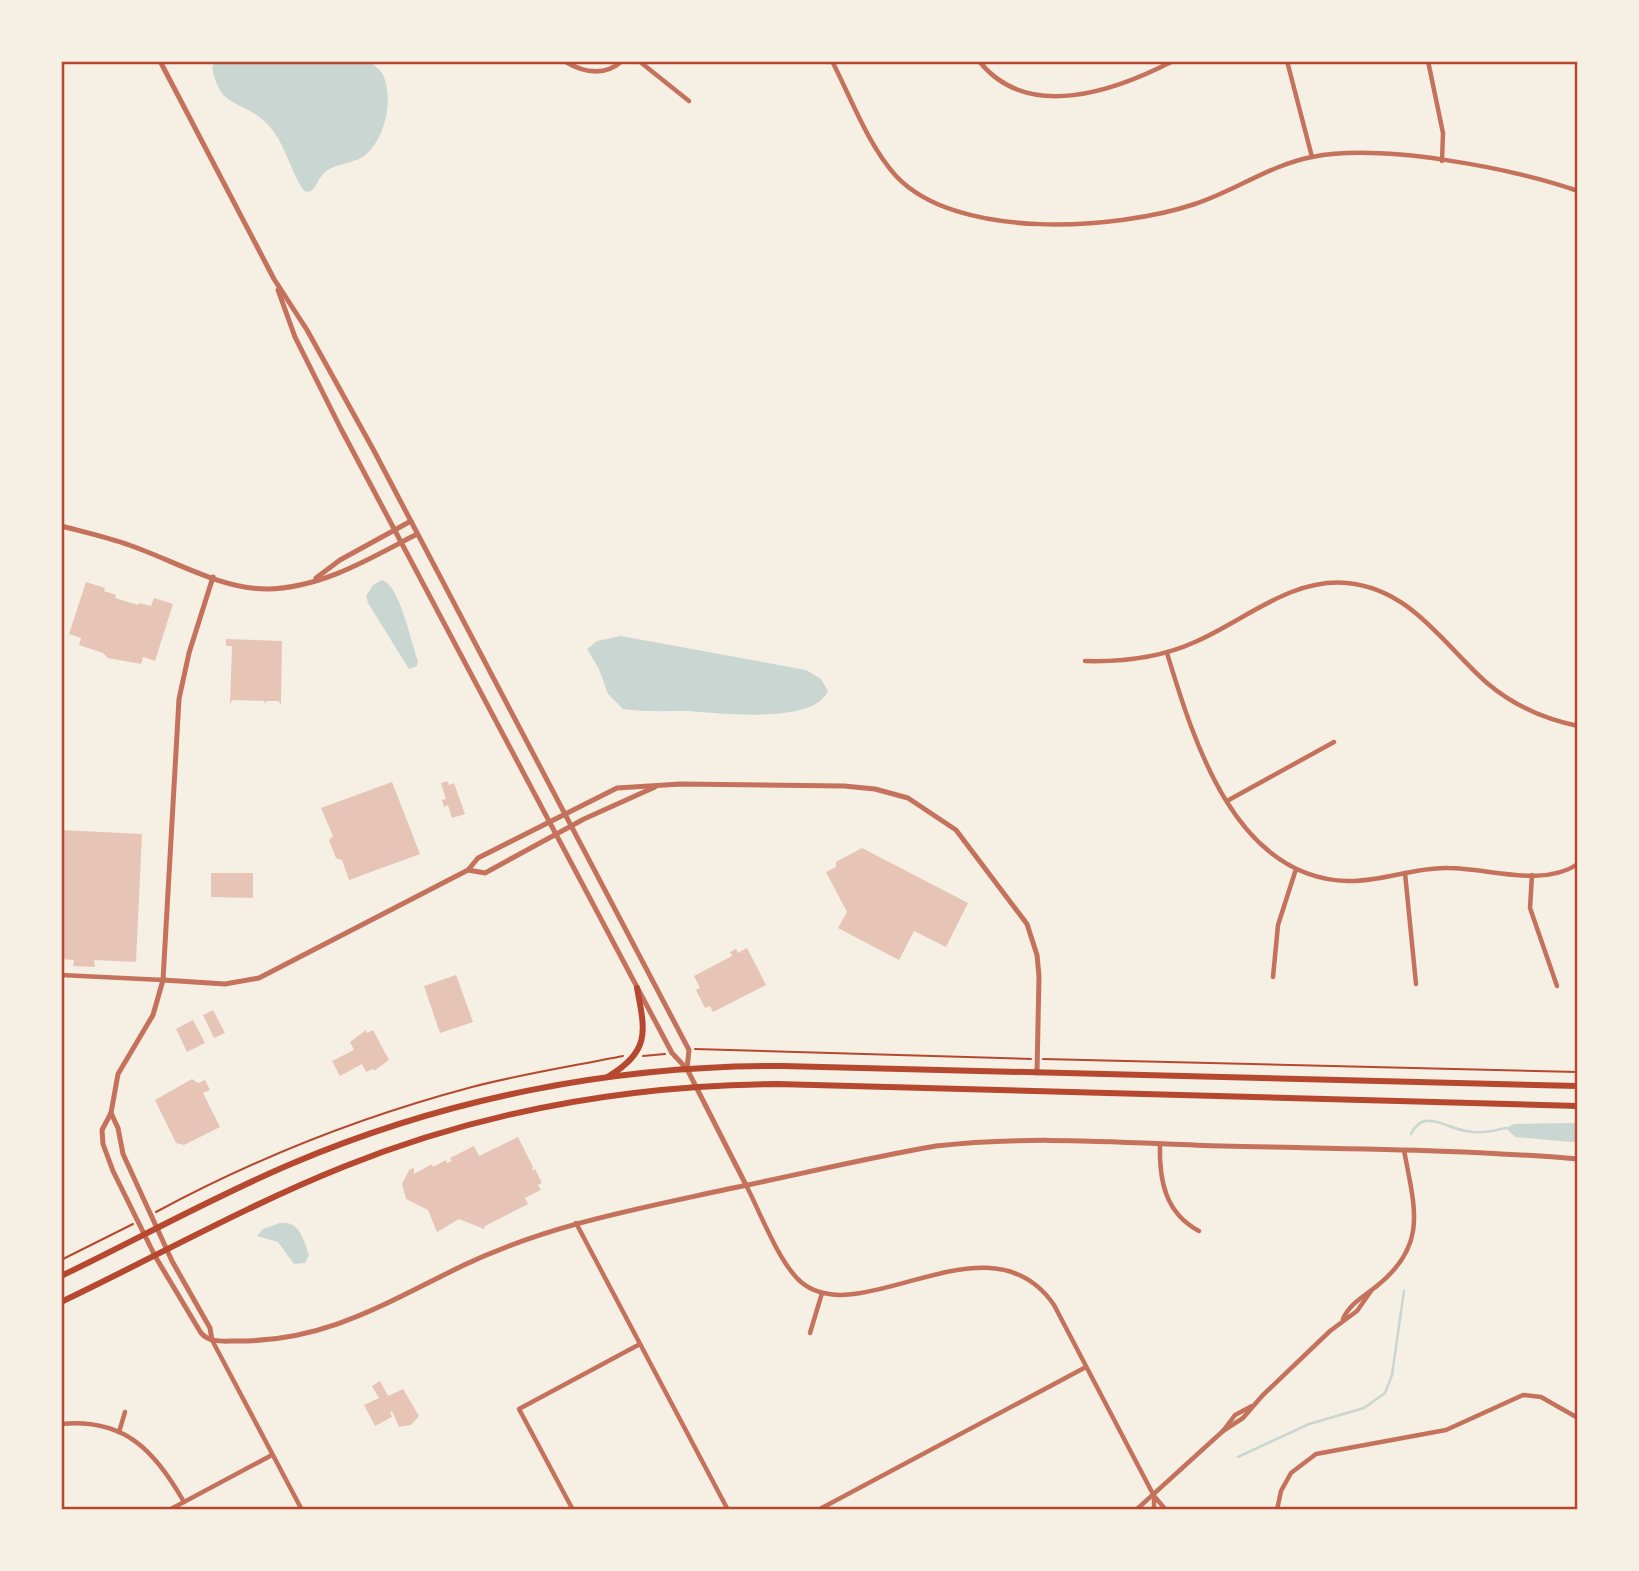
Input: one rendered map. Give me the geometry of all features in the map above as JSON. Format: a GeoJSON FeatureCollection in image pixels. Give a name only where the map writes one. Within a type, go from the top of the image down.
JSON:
{"type":"FeatureCollection","features":[{"type":"Feature","properties":{"kind":"main road"},"geometry":{"type":"LineString","coordinates":[[607,1077],[628,1063],[644,1036],[637,988]]}},
{"type":"Feature","properties":{"kind":"main road"},"geometry":{"type":"LineString","coordinates":[[61,1276],[274,1171],[388,1127],[506,1095],[607,1077],[687,1069],[783,1066],[1578,1086]]}},
{"type":"Feature","properties":{"kind":"main road"},"geometry":{"type":"LineString","coordinates":[[61,1302],[306,1182],[429,1136],[557,1104],[696,1086],[797,1085],[1578,1105]]}},
{"type":"Feature","properties":{"kind":"street"},"geometry":{"type":"LineString","coordinates":[[160,61],[275,279],[316,346],[411,521],[689,1050],[687,1069]]}},
{"type":"Feature","properties":{"kind":"street"},"geometry":{"type":"LineString","coordinates":[[564,61],[579,70],[598,72],[622,61]]}},
{"type":"Feature","properties":{"kind":"street"},"geometry":{"type":"LineString","coordinates":[[639,61],[688,101]]}},
{"type":"Feature","properties":{"kind":"street"},"geometry":{"type":"LineString","coordinates":[[832,61],[881,156],[896,176],[912,191],[951,211],[1037,225],[1071,226],[1131,220],[1192,205],[1284,165],[1312,157],[1362,154],[1493,167],[1578,191]]}},
{"type":"Feature","properties":{"kind":"street"},"geometry":{"type":"LineString","coordinates":[[979,61],[1002,81],[1024,90],[1071,96],[1098,93],[1130,82],[1173,61]]}},
{"type":"Feature","properties":{"kind":"street"},"geometry":{"type":"LineString","coordinates":[[1287,61],[1312,157]]}},
{"type":"Feature","properties":{"kind":"street"},"geometry":{"type":"LineString","coordinates":[[1427,61],[1443,133],[1442,161]]}},
{"type":"Feature","properties":{"kind":"street"},"geometry":{"type":"LineString","coordinates":[[275,279],[295,337],[394,530],[672,1053],[687,1069],[791,1270],[803,1284],[822,1293],[853,1293],[974,1268],[1006,1270],[1026,1278],[1047,1296],[1154,1496],[1167,1510]]}},
{"type":"Feature","properties":{"kind":"street"},"geometry":{"type":"LineString","coordinates":[[314,580],[340,560],[411,521]]}},
{"type":"Feature","properties":{"kind":"street"},"geometry":{"type":"LineString","coordinates":[[61,526],[128,544],[213,577],[259,588],[284,587],[346,571],[417,534]]}},
{"type":"Feature","properties":{"kind":"street"},"geometry":{"type":"LineString","coordinates":[[213,577],[186,666],[177,719],[163,980],[153,1015],[118,1074],[111,1113],[102,1130],[105,1151],[144,1235],[203,1335],[212,1340],[282,1339],[338,1326],[510,1244],[576,1222],[906,1151],[963,1143],[1005,1141],[1404,1150],[1578,1159]]}},
{"type":"Feature","properties":{"kind":"street"},"geometry":{"type":"LineString","coordinates":[[1085,661],[1124,661],[1167,653],[1202,639],[1277,598],[1304,588],[1332,583],[1361,586],[1388,594],[1414,610],[1489,685],[1519,706],[1548,719],[1578,726]]}},
{"type":"Feature","properties":{"kind":"street"},"geometry":{"type":"LineString","coordinates":[[1167,653],[1196,738],[1227,801],[1249,835],[1263,848],[1296,869],[1347,881],[1452,868],[1532,875],[1558,874],[1578,864]]}},
{"type":"Feature","properties":{"kind":"street"},"geometry":{"type":"LineString","coordinates":[[1227,801],[1334,742]]}},
{"type":"Feature","properties":{"kind":"street"},"geometry":{"type":"LineString","coordinates":[[61,975],[225,984],[259,978],[468,870],[478,858],[547,820],[617,788],[718,784],[875,789],[908,798],[945,820],[970,845],[1010,898],[1033,940],[1039,976],[1037,1073]]}},
{"type":"Feature","properties":{"kind":"street"},"geometry":{"type":"LineString","coordinates":[[468,870],[485,873],[571,826],[658,786]]}},
{"type":"Feature","properties":{"kind":"street"},"geometry":{"type":"LineString","coordinates":[[1273,977],[1278,925],[1296,869]]}},
{"type":"Feature","properties":{"kind":"street"},"geometry":{"type":"LineString","coordinates":[[1405,873],[1416,984]]}},
{"type":"Feature","properties":{"kind":"street"},"geometry":{"type":"LineString","coordinates":[[1532,875],[1530,908],[1556,986]]}},
{"type":"Feature","properties":{"kind":"street"},"geometry":{"type":"LineString","coordinates":[[111,1113],[118,1128],[123,1154],[167,1250],[210,1328],[212,1340],[302,1510]]}},
{"type":"Feature","properties":{"kind":"street"},"geometry":{"type":"LineString","coordinates":[[1160,1144],[1160,1173],[1166,1195],[1181,1220],[1199,1231]]}},
{"type":"Feature","properties":{"kind":"street"},"geometry":{"type":"LineString","coordinates":[[1136,1510],[1223,1431],[1235,1415],[1252,1406],[1341,1321],[1350,1307],[1401,1263],[1413,1239],[1415,1210],[1404,1150]]}},
{"type":"Feature","properties":{"kind":"street"},"geometry":{"type":"LineString","coordinates":[[576,1222],[728,1510]]}},
{"type":"Feature","properties":{"kind":"street"},"geometry":{"type":"LineString","coordinates":[[810,1333],[822,1293]]}},
{"type":"Feature","properties":{"kind":"street"},"geometry":{"type":"LineString","coordinates":[[573,1510],[519,1409],[640,1344]]}},
{"type":"Feature","properties":{"kind":"street"},"geometry":{"type":"LineString","coordinates":[[818,1510],[1086,1367]]}},
{"type":"Feature","properties":{"kind":"street"},"geometry":{"type":"LineString","coordinates":[[1277,1510],[1281,1491],[1291,1473],[1317,1454],[1446,1430],[1523,1395],[1541,1397],[1578,1418]]}},
{"type":"Feature","properties":{"kind":"street"},"geometry":{"type":"LineString","coordinates":[[119,1432],[125,1412]]}},
{"type":"Feature","properties":{"kind":"street"},"geometry":{"type":"LineString","coordinates":[[61,1424],[85,1423],[119,1432],[156,1457],[184,1502]]}},
{"type":"Feature","properties":{"kind":"street"},"geometry":{"type":"LineString","coordinates":[[169,1510],[272,1455]]}},
{"type":"Feature","properties":{"kind":"street"},"geometry":{"type":"LineString","coordinates":[[1154,1496],[1154,1510]]}},
{"type":"Feature","properties":{"kind":"path"},"geometry":{"type":"LineString","coordinates":[[702,1047],[719,1052],[1025,1059]]}},
{"type":"Feature","properties":{"kind":"path"},"geometry":{"type":"LineString","coordinates":[[165,1207],[277,1153],[364,1121],[489,1083],[626,1055]]}},
{"type":"Feature","properties":{"kind":"path"},"geometry":{"type":"LineString","coordinates":[[1050,1059],[1578,1072]]}},
{"type":"Feature","properties":{"kind":"path"},"geometry":{"type":"LineString","coordinates":[[61,1260],[127,1227]]}},
{"type":"Feature","properties":{"kind":"shaded area"},"geometry":{"type":"Polygon","coordinates":[[[216,61],[370,61],[382,73],[388,94],[382,131],[361,158],[329,169],[312,190],[304,191],[270,128],[254,113],[225,97],[220,90],[212,67],[216,61]]]}},
{"type":"Feature","properties":{"kind":"shaded area"},"geometry":{"type":"Polygon","coordinates":[[[382,580],[394,592],[399,603],[418,661],[417,666],[409,669],[368,603],[366,596],[373,585],[382,580]]]}},
{"type":"Feature","properties":{"kind":"shaded area"},"geometry":{"type":"Polygon","coordinates":[[[621,636],[806,670],[821,679],[828,691],[819,702],[785,713],[742,715],[623,709],[608,694],[599,669],[587,649],[597,641],[621,636]]]}},
{"type":"Feature","properties":{"kind":"shaded area"},"geometry":{"type":"Polygon","coordinates":[[[1577,1123],[1578,1141],[1572,1142],[1515,1137],[1506,1128],[1514,1124],[1577,1123]]]}},
{"type":"Feature","properties":{"kind":"shaded area"},"geometry":{"type":"Polygon","coordinates":[[[280,1223],[292,1225],[300,1232],[309,1255],[305,1263],[294,1264],[278,1242],[257,1236],[263,1229],[280,1223]]]}},
{"type":"Feature","properties":{"kind":"building"},"geometry":{"type":"Polygon","coordinates":[[[86,582],[105,588],[104,591],[116,595],[115,598],[138,605],[151,606],[154,598],[173,604],[155,661],[143,657],[141,664],[108,658],[103,653],[79,645],[81,638],[69,634],[86,582]]]}},
{"type":"Feature","properties":{"kind":"building"},"geometry":{"type":"Polygon","coordinates":[[[226,639],[282,641],[281,704],[278,701],[267,701],[264,704],[265,701],[232,700],[230,705],[232,646],[226,646],[226,639]]]}},
{"type":"Feature","properties":{"kind":"building"},"geometry":{"type":"Polygon","coordinates":[[[447,781],[449,785],[454,783],[465,814],[452,818],[448,805],[444,807],[442,800],[446,799],[441,783],[447,781]]]}},
{"type":"Feature","properties":{"kind":"building"},"geometry":{"type":"Polygon","coordinates":[[[392,782],[420,854],[349,880],[342,860],[336,858],[329,840],[333,836],[321,808],[392,782]]]}},
{"type":"Feature","properties":{"kind":"building"},"geometry":{"type":"Polygon","coordinates":[[[61,830],[142,834],[136,962],[94,960],[95,967],[73,966],[74,960],[61,959],[61,830]]]}},
{"type":"Feature","properties":{"kind":"building"},"geometry":{"type":"Polygon","coordinates":[[[862,848],[968,903],[946,947],[914,931],[899,960],[838,928],[847,912],[826,872],[836,867],[836,862],[862,848]]]}},
{"type":"Feature","properties":{"kind":"building"},"geometry":{"type":"Polygon","coordinates":[[[211,873],[253,873],[253,898],[211,897],[211,873]]]}},
{"type":"Feature","properties":{"kind":"building"},"geometry":{"type":"Polygon","coordinates":[[[747,948],[766,985],[713,1012],[710,1006],[705,1008],[696,990],[700,988],[694,976],[732,956],[730,952],[736,949],[738,953],[747,948]]]}},
{"type":"Feature","properties":{"kind":"building"},"geometry":{"type":"Polygon","coordinates":[[[456,975],[473,1022],[440,1033],[424,986],[456,975]]]}},
{"type":"Feature","properties":{"kind":"building"},"geometry":{"type":"Polygon","coordinates":[[[213,1010],[225,1033],[214,1038],[203,1015],[213,1010]]]}},
{"type":"Feature","properties":{"kind":"building"},"geometry":{"type":"Polygon","coordinates":[[[193,1020],[205,1043],[187,1052],[176,1029],[193,1020]]]}},
{"type":"Feature","properties":{"kind":"building"},"geometry":{"type":"Polygon","coordinates":[[[366,1030],[367,1033],[373,1030],[389,1060],[374,1071],[373,1069],[366,1072],[362,1064],[340,1076],[332,1061],[354,1050],[350,1042],[366,1030]]]}},
{"type":"Feature","properties":{"kind":"building"},"geometry":{"type":"Polygon","coordinates":[[[192,1079],[198,1083],[205,1080],[210,1090],[203,1093],[220,1127],[184,1145],[176,1143],[155,1100],[192,1079]]]}},
{"type":"Feature","properties":{"kind":"building"},"geometry":{"type":"Polygon","coordinates":[[[518,1137],[533,1167],[532,1171],[535,1169],[542,1183],[538,1185],[541,1190],[525,1198],[528,1204],[485,1226],[484,1229],[459,1219],[437,1232],[428,1210],[406,1199],[402,1184],[409,1170],[414,1168],[414,1174],[432,1164],[433,1167],[446,1160],[447,1163],[452,1161],[450,1158],[474,1146],[479,1156],[518,1137]]]}},
{"type":"Feature","properties":{"kind":"building"},"geometry":{"type":"Polygon","coordinates":[[[380,1381],[388,1396],[403,1389],[419,1416],[411,1425],[399,1427],[392,1411],[392,1417],[375,1426],[364,1405],[379,1398],[372,1386],[380,1381]]]}},
{"type":"Feature","properties":{"kind":"waterway"},"geometry":{"type":"LineString","coordinates":[[1411,1134],[1416,1126],[1428,1121],[1471,1132],[1506,1128]]}},
{"type":"Feature","properties":{"kind":"waterway"},"geometry":{"type":"LineString","coordinates":[[1238,1457],[1309,1424],[1364,1408],[1385,1393],[1392,1375],[1404,1291]]}}]}
